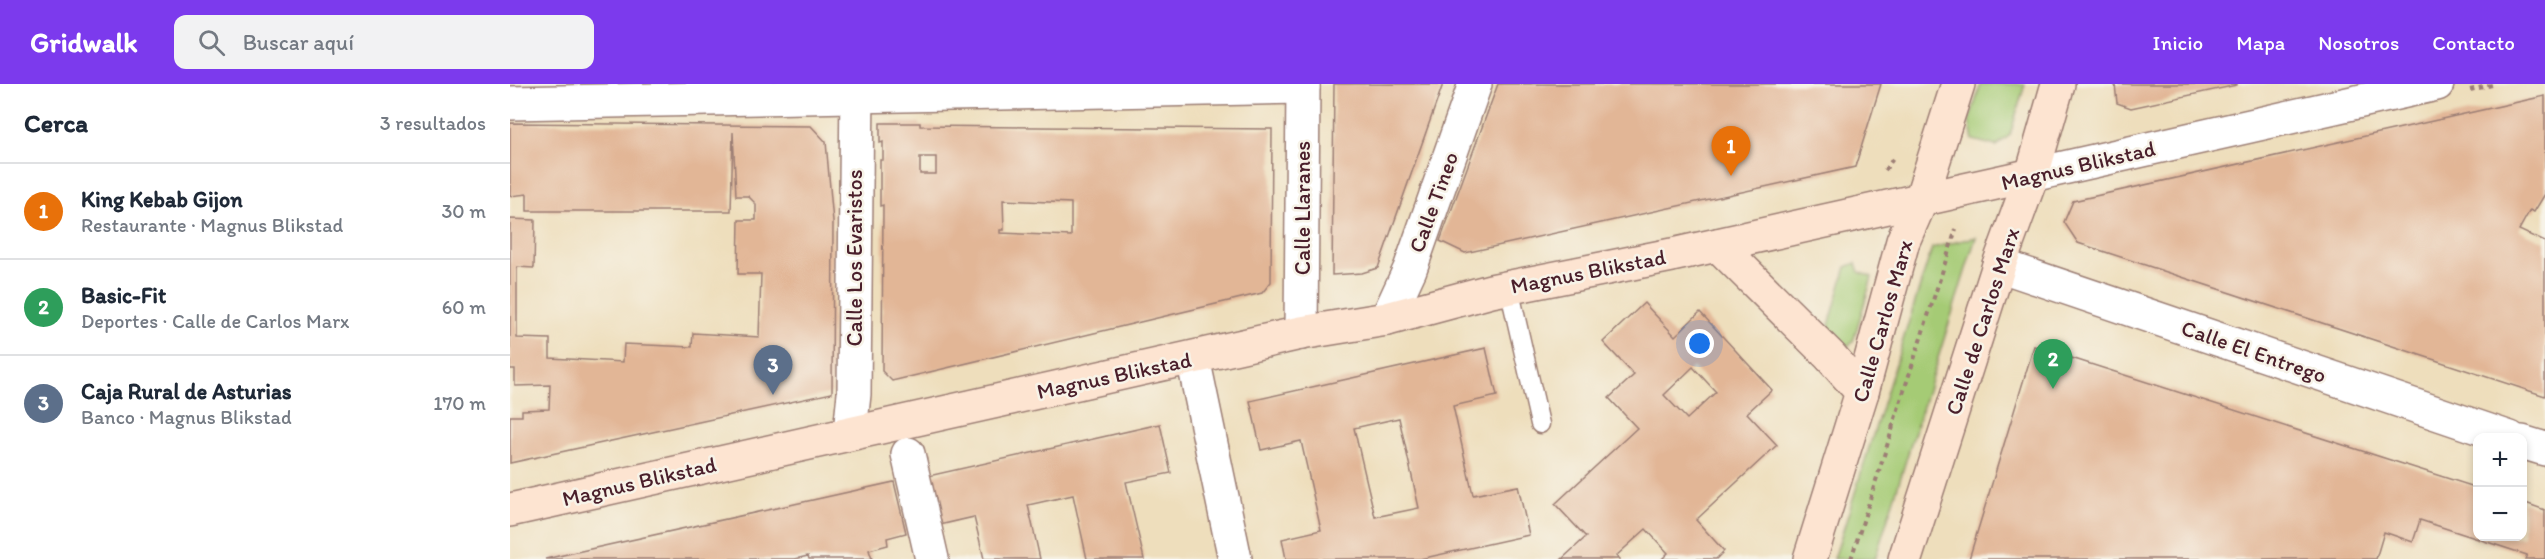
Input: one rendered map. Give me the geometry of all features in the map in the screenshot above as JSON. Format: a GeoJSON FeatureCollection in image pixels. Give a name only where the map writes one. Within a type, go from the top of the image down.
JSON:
{"type":"FeatureCollection","features":[{"type":"Feature","properties":{"kind":"street","name":"Calle Tineo"},"geometry":{"type":"LineString","coordinates":[[1387,319],[1410,269],[1475,84]]}},
{"type":"Feature","properties":{"kind":"street","name":"Calle Carlos Marx"},"geometry":{"type":"LineString","coordinates":[[1810,559],[1862,392],[1903,241],[1921,200],[1958,84]]}},
{"type":"Feature","properties":{"kind":"street","name":"Calle de Carlos Marx"},"geometry":{"type":"LineString","coordinates":[[1905,559],[1999,265],[2032,175],[2058,84]]}},
{"type":"Feature","properties":{"kind":"street","name":"Magnus Blikstad"},"geometry":{"type":"LineString","coordinates":[[510,510],[850,432],[1301,333],[1387,319],[1509,288],[1718,245],[2437,84]]}},
{"type":"Feature","properties":{"kind":"street"},"geometry":{"type":"LineString","coordinates":[[510,103],[857,90],[1303,86]]}},
{"type":"Feature","properties":{"kind":"street","name":"Calle Llaranes"},"geometry":{"type":"LineString","coordinates":[[1301,333],[1303,86]]}},
{"type":"Feature","properties":{"kind":"street","name":"Calle Los Evaristos"},"geometry":{"type":"LineString","coordinates":[[850,432],[854,394],[857,90]]}},
{"type":"Feature","properties":{"kind":"street"},"geometry":{"type":"LineString","coordinates":[[1718,245],[1830,356],[1862,392]]}},
{"type":"Feature","properties":{"kind":"street","name":"Calle El Entrego"},"geometry":{"type":"LineString","coordinates":[[1999,265],[2495,433]]}},
{"type":"Feature","properties":{"kind":"street"},"geometry":{"type":"LineString","coordinates":[[1193,358],[1235,559]]}},
{"type":"Feature","properties":{"kind":"street"},"geometry":{"type":"LineString","coordinates":[[2527,443],[2545,449]]}},
{"type":"Feature","properties":{"kind":"street"},"geometry":{"type":"LineString","coordinates":[[908,454],[932,559]]}},
{"type":"Feature","properties":{"kind":"lane"},"geometry":{"type":"LineString","coordinates":[[1509,288],[1540,424]]}},
{"type":"Feature","properties":{"kind":"path"},"geometry":{"type":"LineString","coordinates":[[1851,559],[1958,223]]}},
{"type":"Feature","properties":{"kind":"green space"},"geometry":{"type":"Polygon","coordinates":[[[1981,84],[2025,84],[2010,135],[1996,146],[1973,140],[1969,121],[1981,84]]]}},
{"type":"Feature","properties":{"kind":"green space"},"geometry":{"type":"Polygon","coordinates":[[[1976,237],[1875,559],[1834,559],[1932,248],[1976,237]]]}},
{"type":"Feature","properties":{"kind":"green space"},"geometry":{"type":"Polygon","coordinates":[[[1856,263],[1859,272],[1872,277],[1853,342],[1842,350],[1827,332],[1846,267],[1856,263]]]}},
{"type":"Feature","properties":{"kind":"building"},"geometry":{"type":"Polygon","coordinates":[[[1334,84],[1443,84],[1378,268],[1362,273],[1332,275],[1334,84]]]}},
{"type":"Feature","properties":{"kind":"building"},"geometry":{"type":"Polygon","coordinates":[[[1498,84],[1881,84],[1855,167],[1465,253],[1440,241],[1498,84]]]}},
{"type":"Feature","properties":{"kind":"building"},"geometry":{"type":"Polygon","coordinates":[[[2115,84],[2237,85],[2131,108],[2117,103],[2115,84]]]}},
{"type":"Feature","properties":{"kind":"building"},"geometry":{"type":"Polygon","coordinates":[[[2545,96],[2545,194],[2534,212],[2530,210],[2519,230],[2545,242],[2545,396],[2078,243],[2064,222],[2073,201],[2545,96]]]}},
{"type":"Feature","properties":{"kind":"building"},"geometry":{"type":"Polygon","coordinates":[[[510,123],[811,126],[826,142],[833,222],[832,393],[510,463],[510,416],[522,416],[522,410],[549,409],[550,385],[515,386],[515,369],[510,369],[510,219],[535,220],[534,268],[517,267],[517,338],[550,339],[550,358],[623,362],[624,344],[692,347],[693,333],[759,337],[761,274],[738,274],[739,220],[756,220],[756,204],[748,196],[736,196],[733,132],[731,211],[527,211],[527,194],[510,196],[510,123]]]}},
{"type":"Feature","properties":{"kind":"building"},"geometry":{"type":"Polygon","coordinates":[[[880,123],[920,123],[920,126],[1272,129],[1271,282],[1262,293],[892,381],[882,371],[883,205],[880,206],[880,160],[883,160],[883,142],[880,143],[880,123]],[[920,157],[920,174],[936,174],[936,157],[920,157]],[[1003,200],[1004,230],[1000,230],[1000,233],[1071,236],[1071,203],[1003,200]]]}},
{"type":"Feature","properties":{"kind":"building"},"geometry":{"type":"Polygon","coordinates":[[[1644,303],[1675,336],[1700,312],[1772,390],[1747,413],[1777,445],[1696,520],[1724,551],[1716,559],[1662,559],[1668,553],[1646,529],[1616,556],[1619,559],[1562,559],[1586,537],[1555,504],[1637,428],[1609,398],[1634,375],[1603,342],[1644,303]],[[1693,367],[1664,395],[1687,419],[1716,392],[1693,367]]]}},
{"type":"Feature","properties":{"kind":"building"},"geometry":{"type":"Polygon","coordinates":[[[2034,346],[2473,486],[2473,537],[2420,520],[2413,542],[2384,532],[2376,559],[1969,559],[2034,346]]]}},
{"type":"Feature","properties":{"kind":"building"},"geometry":{"type":"Polygon","coordinates":[[[1486,348],[1497,396],[1453,406],[1473,495],[1518,486],[1529,535],[1420,559],[1286,559],[1282,539],[1321,530],[1301,441],[1261,450],[1250,401],[1486,348]],[[1399,418],[1354,428],[1375,517],[1419,508],[1399,418]]]}},
{"type":"Feature","properties":{"kind":"building"},"geometry":{"type":"Polygon","coordinates":[[[1160,424],[1171,473],[1126,482],[1144,559],[1087,559],[1073,495],[1028,505],[1040,559],[984,559],[974,517],[935,526],[924,477],[1160,424]]]}},
{"type":"Feature","properties":{"kind":"building"},"geometry":{"type":"Polygon","coordinates":[[[894,482],[906,533],[887,538],[888,545],[869,550],[872,559],[809,559],[808,556],[795,559],[545,559],[894,482]]]}},
{"type":"Feature","properties":{"kind":"building"},"geometry":{"type":"Polygon","coordinates":[[[2527,503],[2545,510],[2545,559],[2525,559],[2527,555],[2484,541],[2527,541],[2527,503]]]}},
{"type":"Feature","properties":{"kind":"place","name":"King Kebab Gijon"},"geometry":{"type":"Point","coordinates":[1731,176]}},
{"type":"Feature","properties":{"kind":"place","name":"Basic-Fit"},"geometry":{"type":"Point","coordinates":[2053,389]}},
{"type":"Feature","properties":{"kind":"place","name":"Caja Rural de Asturias"},"geometry":{"type":"Point","coordinates":[773,395]}}]}
